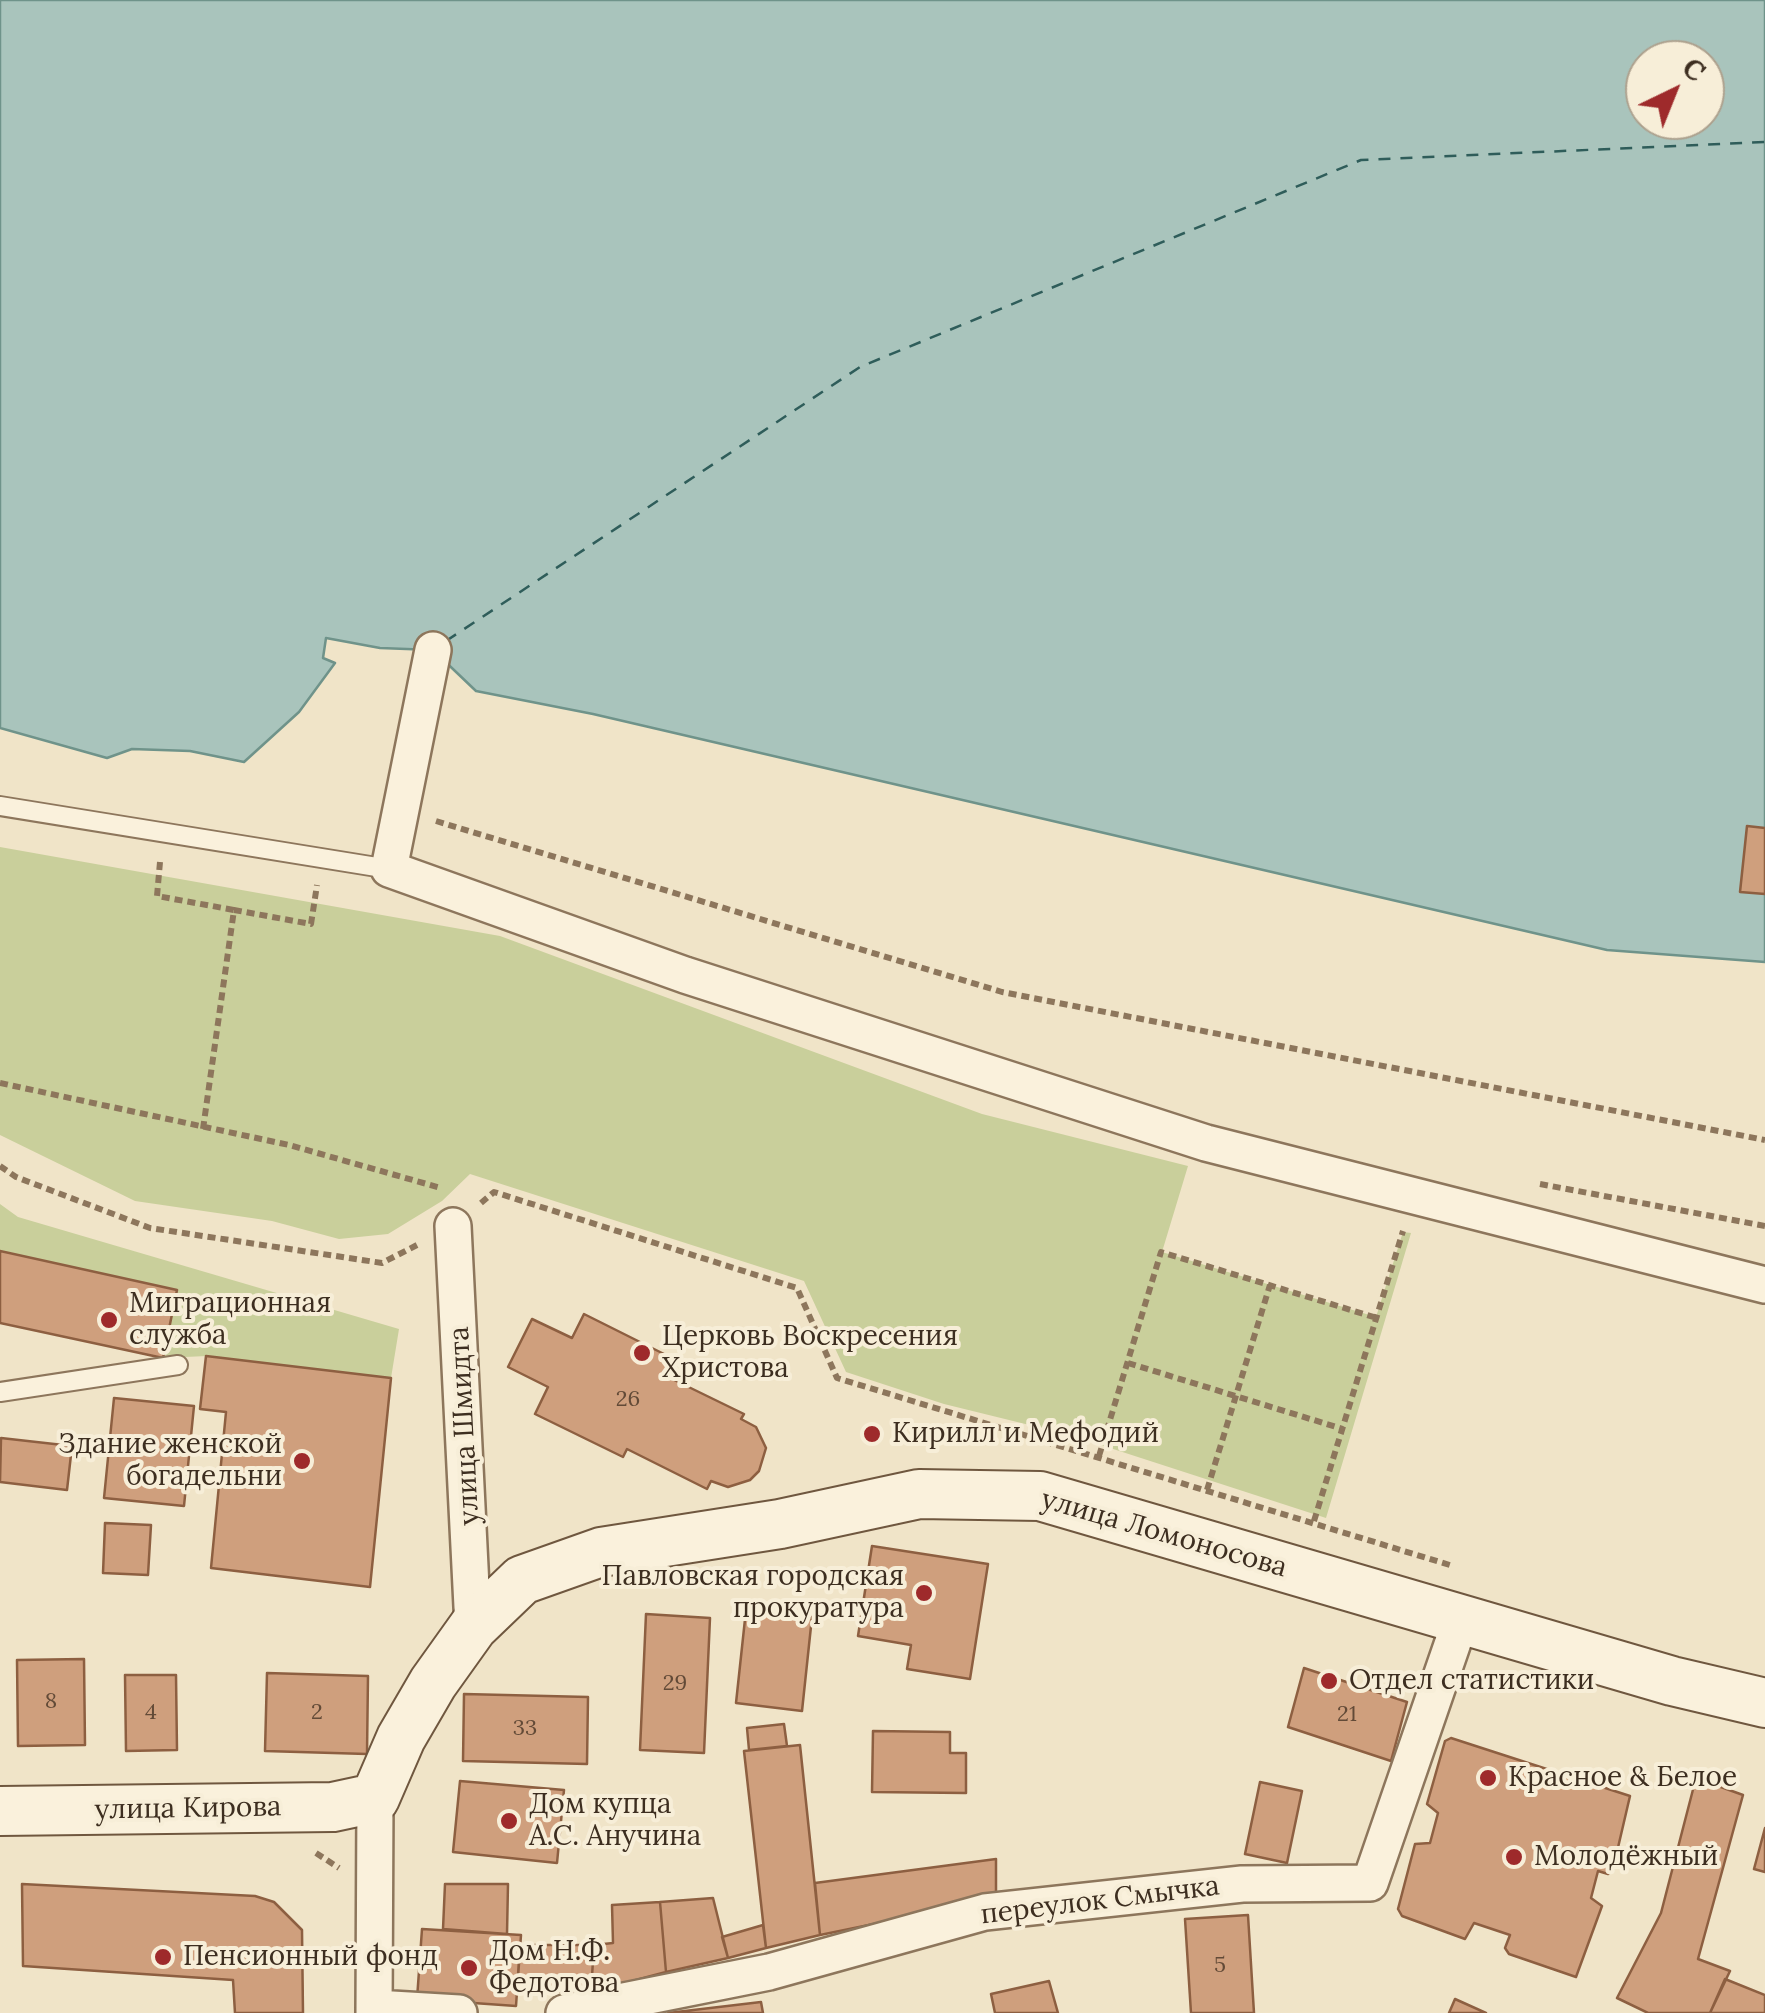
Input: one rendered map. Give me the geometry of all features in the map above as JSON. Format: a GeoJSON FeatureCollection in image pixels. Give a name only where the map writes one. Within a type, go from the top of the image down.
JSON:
{"type":"FeatureCollection","features":[{"type":"Feature","properties":{"kind":"street"},"geometry":{"type":"LineString","coordinates":[[433,650],[389,870],[703,981],[1206,1143],[1406,1198],[1765,1285]]}},
{"type":"Feature","properties":{"kind":"street","name":"улица Шмидта"},"geometry":{"type":"LineString","coordinates":[[456,1210],[473,1626]]}},
{"type":"Feature","properties":{"kind":"street","name":"улица Ломоносова"},"geometry":{"type":"LineString","coordinates":[[375,1798],[400,1738],[473,1626],[522,1580],[601,1552],[780,1524],[919,1494],[1040,1496],[1672,1681],[1765,1703]]}},
{"type":"Feature","properties":{"kind":"street","name":"переулок Смычка"},"geometry":{"type":"LineString","coordinates":[[564,2013],[769,1972],[985,1912],[1242,1884],[1370,1883],[1461,1619]]}},
{"type":"Feature","properties":{"kind":"street"},"geometry":{"type":"LineString","coordinates":[[375,1798],[374,2010],[459,2013]]}},
{"type":"Feature","properties":{"kind":"street","name":"улица Кирова"},"geometry":{"type":"LineString","coordinates":[[0,1811],[333,1807],[375,1798]]}},
{"type":"Feature","properties":{"kind":"lane"},"geometry":{"type":"LineString","coordinates":[[0,806],[389,870]]}},
{"type":"Feature","properties":{"kind":"lane"},"geometry":{"type":"LineString","coordinates":[[0,1392],[178,1364]]}},
{"type":"Feature","properties":{"kind":"path"},"geometry":{"type":"LineString","coordinates":[[401,811],[1002,992],[1765,1140]]}},
{"type":"Feature","properties":{"kind":"path"},"geometry":{"type":"LineString","coordinates":[[157,896],[311,924]]}},
{"type":"Feature","properties":{"kind":"path"},"geometry":{"type":"LineString","coordinates":[[203,1129],[234,910]]}},
{"type":"Feature","properties":{"kind":"path"},"geometry":{"type":"LineString","coordinates":[[0,1083],[290,1145],[456,1210]]}},
{"type":"Feature","properties":{"kind":"path"},"geometry":{"type":"LineString","coordinates":[[0,1166],[16,1178],[150,1228],[382,1263],[456,1210],[494,1192],[797,1288],[838,1378],[978,1424],[1099,1456],[1462,1569]]}},
{"type":"Feature","properties":{"kind":"path"},"geometry":{"type":"LineString","coordinates":[[1537,1184],[1765,1226]]}},
{"type":"Feature","properties":{"kind":"path"},"geometry":{"type":"LineString","coordinates":[[1314,1521],[1403,1232],[1406,1198]]}},
{"type":"Feature","properties":{"kind":"path"},"geometry":{"type":"LineString","coordinates":[[1099,1456],[1161,1252],[1377,1318]]}},
{"type":"Feature","properties":{"kind":"path"},"geometry":{"type":"LineString","coordinates":[[1207,1490],[1270,1285]]}},
{"type":"Feature","properties":{"kind":"path"},"geometry":{"type":"LineString","coordinates":[[1128,1362],[1343,1429]]}},
{"type":"Feature","properties":{"kind":"path"},"geometry":{"type":"LineString","coordinates":[[297,1852],[317,1854],[338,1868],[342,1880]]}},
{"type":"Feature","properties":{"kind":"green space"},"geometry":{"type":"Polygon","coordinates":[[[0,847],[500,936],[982,1114],[1188,1166],[1162,1252],[1376,1317],[1403,1232],[1411,1233],[1326,1518],[1070,1435],[944,1404],[846,1372],[804,1281],[470,1174],[442,1201],[388,1234],[339,1239],[272,1221],[135,1201],[0,1135],[0,847]]]}},
{"type":"Feature","properties":{"kind":"green space"},"geometry":{"type":"Polygon","coordinates":[[[0,1204],[18,1217],[399,1329],[391,1378],[207,1356],[163,1358],[177,1290],[0,1251],[0,1204]]]}},
{"type":"Feature","properties":{"kind":"water"},"geometry":{"type":"Polygon","coordinates":[[[0,0],[1765,0],[1765,962],[1607,950],[593,714],[476,691],[433,650],[380,648],[326,638],[323,658],[335,663],[299,712],[244,762],[190,751],[132,749],[107,758],[0,728],[0,0]]]}},
{"type":"Feature","properties":{"kind":"building"},"geometry":{"type":"Polygon","coordinates":[[[1747,826],[1765,828],[1765,894],[1740,892],[1747,826]]]}},
{"type":"Feature","properties":{"kind":"building"},"geometry":{"type":"Polygon","coordinates":[[[0,1251],[177,1290],[163,1358],[0,1323],[0,1251]]]}},
{"type":"Feature","properties":{"kind":"building"},"geometry":{"type":"Polygon","coordinates":[[[584,1314],[672,1358],[664,1375],[744,1414],[741,1419],[756,1427],[766,1448],[759,1471],[750,1480],[728,1487],[711,1481],[707,1489],[627,1449],[623,1457],[535,1414],[548,1387],[508,1367],[532,1319],[572,1338],[584,1314]]]}},
{"type":"Feature","properties":{"kind":"building","name":"Здание женской богадельни"},"geometry":{"type":"Polygon","coordinates":[[[206,1356],[391,1378],[370,1587],[211,1568],[226,1412],[200,1409],[206,1356]]]}},
{"type":"Feature","properties":{"kind":"building"},"geometry":{"type":"Polygon","coordinates":[[[114,1398],[194,1406],[184,1506],[104,1498],[114,1398]]]}},
{"type":"Feature","properties":{"kind":"building"},"geometry":{"type":"Polygon","coordinates":[[[1,1438],[72,1446],[67,1490],[0,1482],[1,1438]]]}},
{"type":"Feature","properties":{"kind":"building"},"geometry":{"type":"Polygon","coordinates":[[[105,1523],[151,1525],[148,1575],[103,1573],[105,1523]]]}},
{"type":"Feature","properties":{"kind":"building","name":"Павловская городская прокуратура"},"geometry":{"type":"Polygon","coordinates":[[[872,1546],[988,1564],[970,1679],[907,1669],[911,1645],[858,1636],[872,1546]]]}},
{"type":"Feature","properties":{"kind":"building"},"geometry":{"type":"Polygon","coordinates":[[[746,1610],[812,1617],[802,1711],[736,1703],[746,1610]]]}},
{"type":"Feature","properties":{"kind":"building"},"geometry":{"type":"Polygon","coordinates":[[[646,1614],[710,1618],[704,1753],[640,1750],[646,1614]]]}},
{"type":"Feature","properties":{"kind":"building"},"geometry":{"type":"Polygon","coordinates":[[[84,1659],[85,1745],[18,1746],[17,1660],[84,1659]]]}},
{"type":"Feature","properties":{"kind":"building"},"geometry":{"type":"Polygon","coordinates":[[[1304,1668],[1407,1702],[1391,1761],[1288,1727],[1304,1668]]]}},
{"type":"Feature","properties":{"kind":"building"},"geometry":{"type":"Polygon","coordinates":[[[267,1673],[368,1676],[367,1754],[265,1751],[267,1673]]]}},
{"type":"Feature","properties":{"kind":"building"},"geometry":{"type":"Polygon","coordinates":[[[125,1675],[176,1675],[177,1750],[126,1751],[125,1675]]]}},
{"type":"Feature","properties":{"kind":"building"},"geometry":{"type":"Polygon","coordinates":[[[464,1694],[588,1697],[587,1764],[463,1761],[464,1694]]]}},
{"type":"Feature","properties":{"kind":"building"},"geometry":{"type":"Polygon","coordinates":[[[784,1724],[787,1746],[749,1750],[747,1728],[784,1724]]]}},
{"type":"Feature","properties":{"kind":"building"},"geometry":{"type":"Polygon","coordinates":[[[873,1731],[950,1732],[950,1753],[966,1753],[966,1793],[872,1792],[873,1731]]]}},
{"type":"Feature","properties":{"kind":"building","name":"Молодёжный"},"geometry":{"type":"Polygon","coordinates":[[[1451,1738],[1630,1796],[1613,1869],[1608,1874],[1598,1871],[1591,1898],[1602,1906],[1576,1977],[1509,1954],[1505,1948],[1510,1935],[1474,1923],[1465,1939],[1402,1916],[1398,1909],[1415,1844],[1430,1843],[1438,1813],[1427,1804],[1445,1741],[1451,1738]]]}},
{"type":"Feature","properties":{"kind":"building"},"geometry":{"type":"Polygon","coordinates":[[[800,1745],[820,1935],[766,1948],[744,1751],[800,1745]]]}},
{"type":"Feature","properties":{"kind":"building"},"geometry":{"type":"Polygon","coordinates":[[[1696,1778],[1743,1795],[1698,1959],[1730,1971],[1710,2013],[1648,2013],[1617,1998],[1661,1913],[1696,1778]]]}},
{"type":"Feature","properties":{"kind":"building","name":"Дом купца А.С. Анучина"},"geometry":{"type":"Polygon","coordinates":[[[460,1781],[564,1790],[557,1863],[453,1852],[460,1781]]]}},
{"type":"Feature","properties":{"kind":"building"},"geometry":{"type":"Polygon","coordinates":[[[1260,1782],[1302,1791],[1287,1863],[1245,1854],[1260,1782]]]}},
{"type":"Feature","properties":{"kind":"building"},"geometry":{"type":"Polygon","coordinates":[[[1765,1828],[1765,1872],[1754,1869],[1765,1828]]]}},
{"type":"Feature","properties":{"kind":"building"},"geometry":{"type":"Polygon","coordinates":[[[996,1859],[996,1899],[820,1935],[815,1883],[996,1859]]]}},
{"type":"Feature","properties":{"kind":"building","name":"Пенсионный фонд"},"geometry":{"type":"Polygon","coordinates":[[[22,1884],[255,1896],[274,1902],[302,1930],[303,2013],[235,2013],[233,1980],[23,1966],[22,1884]]]}},
{"type":"Feature","properties":{"kind":"building"},"geometry":{"type":"Polygon","coordinates":[[[445,1884],[508,1884],[507,1934],[443,1929],[445,1884]]]}},
{"type":"Feature","properties":{"kind":"building"},"geometry":{"type":"Polygon","coordinates":[[[713,1898],[728,1958],[666,1972],[660,1902],[713,1898]]]}},
{"type":"Feature","properties":{"kind":"building"},"geometry":{"type":"Polygon","coordinates":[[[660,1902],[666,1972],[591,1992],[594,1945],[613,1943],[612,1905],[660,1902]]]}},
{"type":"Feature","properties":{"kind":"building"},"geometry":{"type":"Polygon","coordinates":[[[1248,1915],[1254,2013],[1191,2013],[1185,1919],[1248,1915]]]}},
{"type":"Feature","properties":{"kind":"building"},"geometry":{"type":"Polygon","coordinates":[[[763,1925],[766,1948],[728,1958],[722,1937],[763,1925]]]}},
{"type":"Feature","properties":{"kind":"building","name":"Дом Н.Ф. Федотова"},"geometry":{"type":"Polygon","coordinates":[[[422,1929],[521,1935],[516,2006],[417,1999],[422,1929]]]}},
{"type":"Feature","properties":{"kind":"building"},"geometry":{"type":"Polygon","coordinates":[[[520,1945],[594,1945],[591,1992],[517,1990],[520,1945]]]}},
{"type":"Feature","properties":{"kind":"building"},"geometry":{"type":"Polygon","coordinates":[[[1725,1979],[1765,1995],[1765,2013],[1710,2013],[1725,1979]]]}},
{"type":"Feature","properties":{"kind":"building"},"geometry":{"type":"Polygon","coordinates":[[[1049,1981],[1058,2013],[995,2013],[991,1994],[1049,1981]]]}},
{"type":"Feature","properties":{"kind":"building"},"geometry":{"type":"Polygon","coordinates":[[[1455,1999],[1486,2013],[1449,2013],[1455,1999]]]}},
{"type":"Feature","properties":{"kind":"building"},"geometry":{"type":"Polygon","coordinates":[[[761,2002],[763,2013],[668,2013],[761,2002]]]}},
{"type":"Feature","properties":{"kind":"ferry route"},"geometry":{"type":"LineString","coordinates":[[446,641],[860,367],[1361,160],[1765,142]]}},
{"type":"Feature","properties":{"kind":"place","name":"Миграционная служба"},"geometry":{"type":"Point","coordinates":[109,1320]}},
{"type":"Feature","properties":{"kind":"place","name":"Церковь Воскресения Христова"},"geometry":{"type":"Point","coordinates":[642,1353]}},
{"type":"Feature","properties":{"kind":"place","name":"Кирилл и Мефодий"},"geometry":{"type":"Point","coordinates":[872,1434]}},
{"type":"Feature","properties":{"kind":"place","name":"Здание женской богадельни"},"geometry":{"type":"Point","coordinates":[302,1461]}},
{"type":"Feature","properties":{"kind":"place","name":"Павловская городская прокуратура"},"geometry":{"type":"Point","coordinates":[924,1593]}},
{"type":"Feature","properties":{"kind":"place","name":"Отдел статистики"},"geometry":{"type":"Point","coordinates":[1329,1681]}},
{"type":"Feature","properties":{"kind":"place","name":"Красное & Белое"},"geometry":{"type":"Point","coordinates":[1488,1778]}},
{"type":"Feature","properties":{"kind":"place","name":"Дом купца А.С. Анучина"},"geometry":{"type":"Point","coordinates":[509,1821]}},
{"type":"Feature","properties":{"kind":"place","name":"Молодёжный"},"geometry":{"type":"Point","coordinates":[1514,1857]}},
{"type":"Feature","properties":{"kind":"place","name":"Пенсионный фонд"},"geometry":{"type":"Point","coordinates":[163,1957]}},
{"type":"Feature","properties":{"kind":"place","name":"Дом Н.Ф. Федотова"},"geometry":{"type":"Point","coordinates":[469,1968]}}]}
